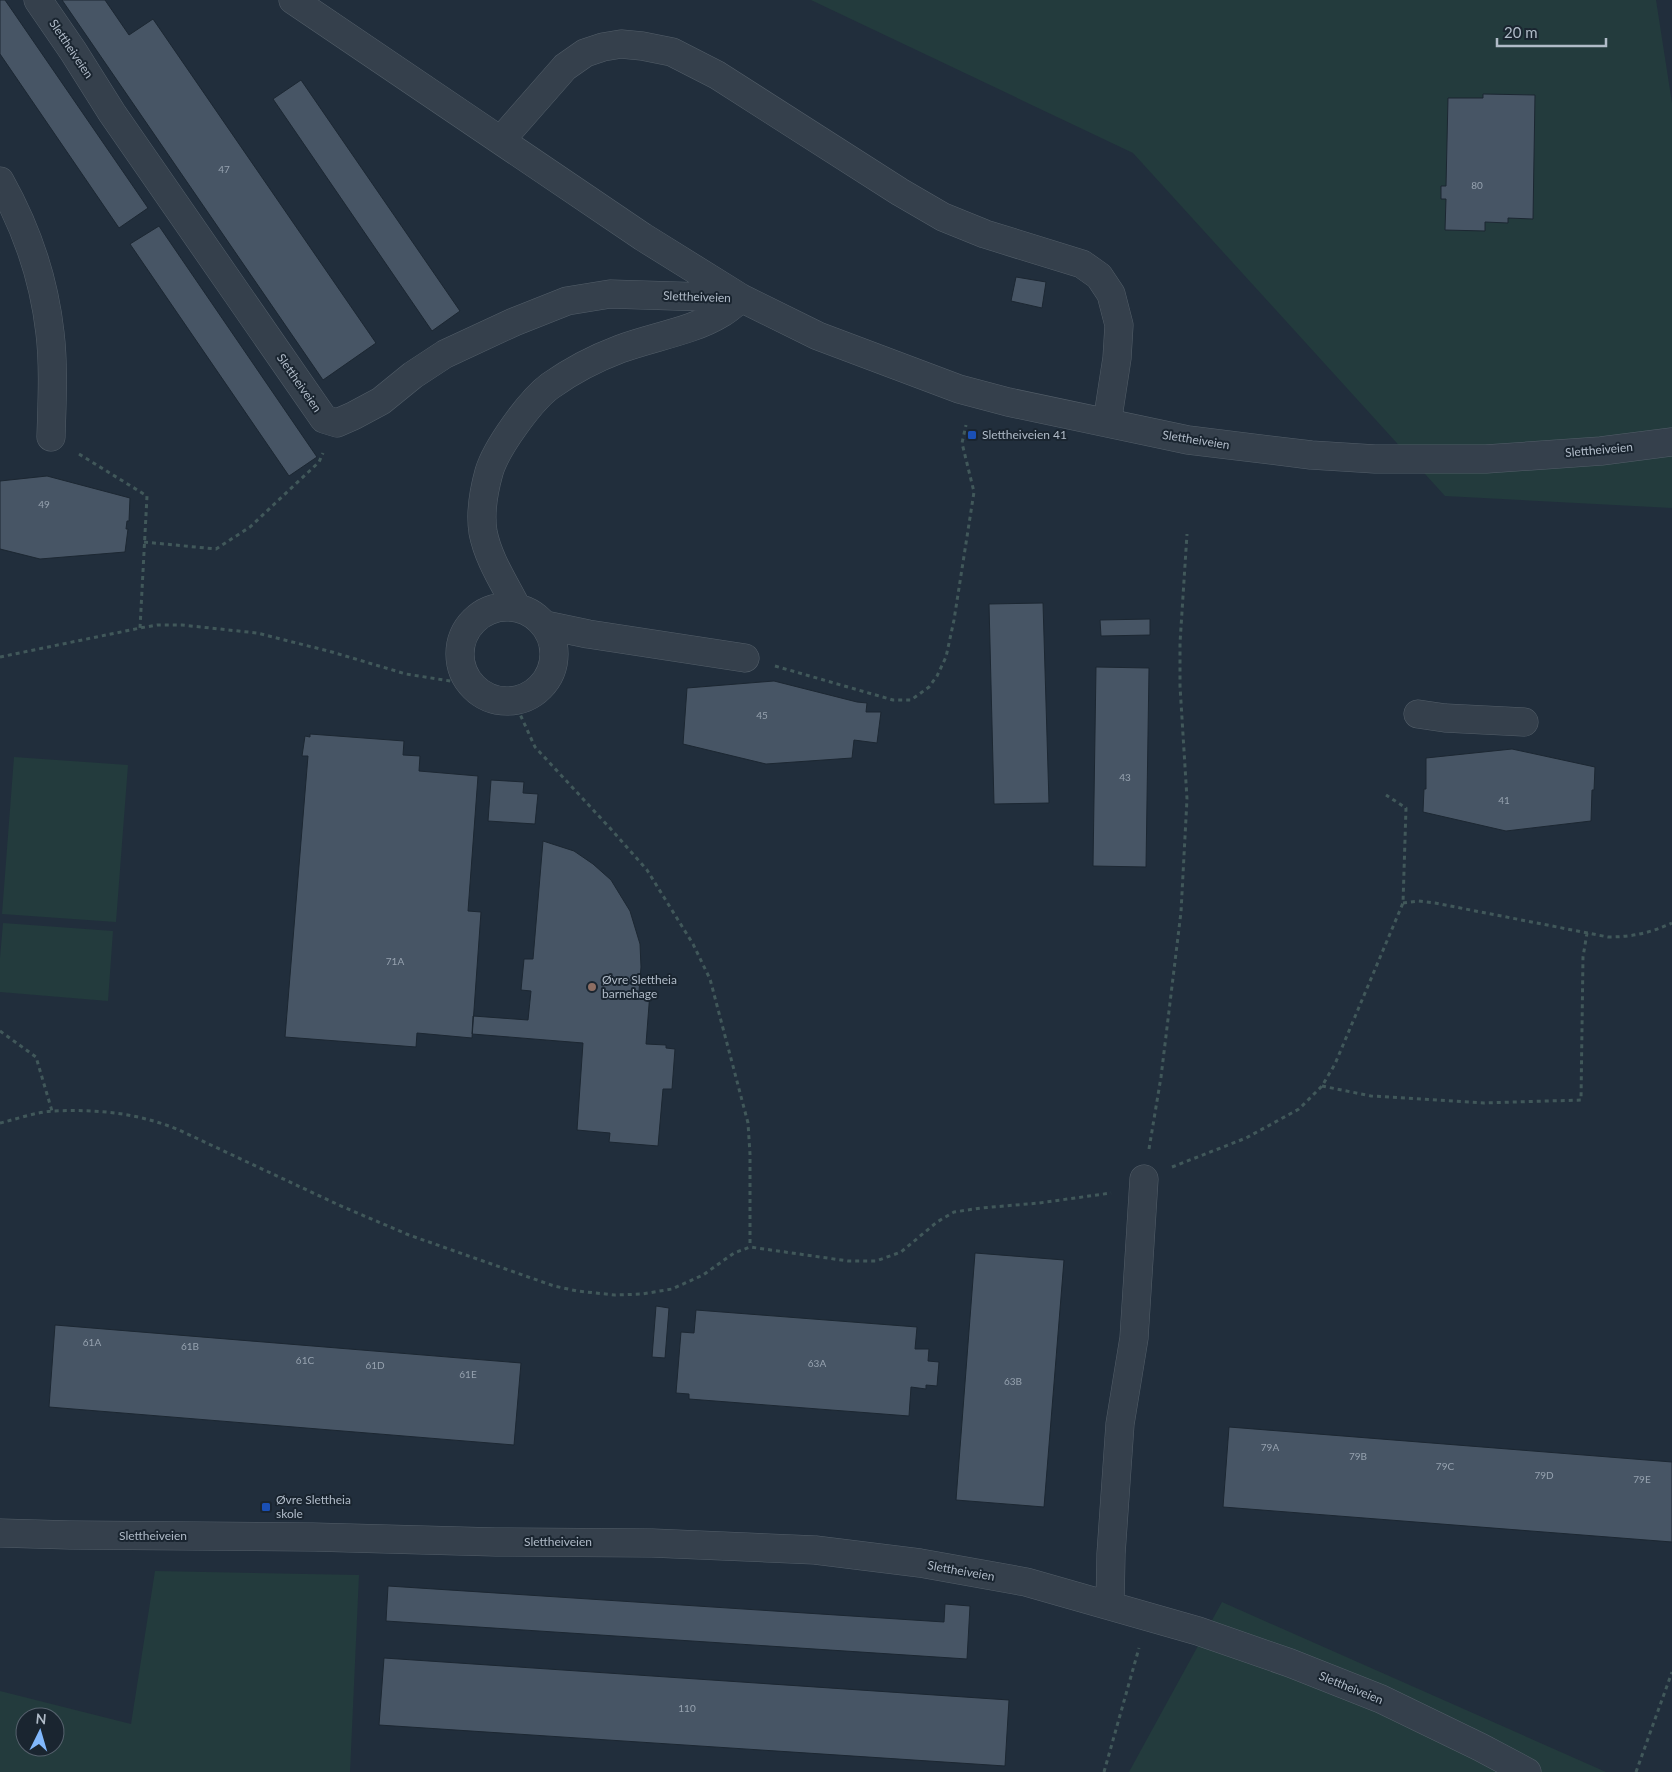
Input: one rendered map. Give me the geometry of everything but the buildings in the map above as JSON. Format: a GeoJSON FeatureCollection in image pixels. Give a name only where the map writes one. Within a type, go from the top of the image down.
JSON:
{"type":"FeatureCollection","features":[{"type":"Feature","properties":{"kind":"street","name":"Slettheiveien"},"geometry":{"type":"LineString","coordinates":[[38,0],[112,113],[324,419],[337,423],[353,416],[381,400],[413,375],[445,354],[514,322],[567,301],[610,294],[741,298]]}},
{"type":"Feature","properties":{"kind":"street","name":"Slettheiveien"},"geometry":{"type":"LineString","coordinates":[[293,0],[643,237],[741,298],[818,336],[975,393],[1188,440],[1311,455],[1375,460],[1486,459],[1601,451],[1672,442]]}},
{"type":"Feature","properties":{"kind":"street"},"geometry":{"type":"LineString","coordinates":[[501,140],[565,67],[585,54],[603,47],[621,44],[672,52],[717,75],[900,192],[943,217],[985,234],[1082,264],[1099,276],[1111,294],[1119,325],[1107,423]]}},
{"type":"Feature","properties":{"kind":"street"},"geometry":{"type":"LineString","coordinates":[[0,181],[33,253],[44,294],[50,335],[52,380],[51,437]]}},
{"type":"Feature","properties":{"kind":"street","name":"Slettheiveien"},"geometry":{"type":"LineString","coordinates":[[517,608],[490,556],[483,532],[483,497],[489,470],[526,410],[550,387],[586,365],[620,349],[690,327],[720,314],[741,298]]}},
{"type":"Feature","properties":{"kind":"street"},"geometry":{"type":"LineString","coordinates":[[501,607],[517,608],[533,614],[545,626],[553,640],[555,656],[551,672],[543,686],[530,697],[514,701],[497,701],[482,694],[469,684],[462,669],[460,652],[463,636],[472,622],[485,612],[501,607]]}},
{"type":"Feature","properties":{"kind":"street"},"geometry":{"type":"LineString","coordinates":[[545,626],[745,658]]}},
{"type":"Feature","properties":{"kind":"street"},"geometry":{"type":"LineString","coordinates":[[1418,714],[1445,718],[1524,722]]}},
{"type":"Feature","properties":{"kind":"street"},"geometry":{"type":"LineString","coordinates":[[1110,1606],[1111,1554],[1120,1424],[1134,1338],[1144,1179]]}},
{"type":"Feature","properties":{"kind":"street","name":"Slettheiveien"},"geometry":{"type":"LineString","coordinates":[[0,1533],[652,1543],[815,1550],[920,1563],[1026,1582],[1240,1646],[1381,1699],[1480,1746],[1527,1772]]}},
{"type":"Feature","properties":{"kind":"path"},"geometry":{"type":"LineString","coordinates":[[787,669],[893,700],[911,700],[929,686],[937,676],[946,657],[954,620],[974,492],[962,443],[975,393]]}},
{"type":"Feature","properties":{"kind":"path"},"geometry":{"type":"LineString","coordinates":[[144,542],[216,549],[250,527],[319,462],[337,423]]}},
{"type":"Feature","properties":{"kind":"path"},"geometry":{"type":"LineString","coordinates":[[51,437],[147,496],[140,628]]}},
{"type":"Feature","properties":{"kind":"path"},"geometry":{"type":"LineString","coordinates":[[1144,1179],[1161,1077],[1181,912],[1187,799],[1180,686],[1180,643],[1187,534]]}},
{"type":"Feature","properties":{"kind":"path"},"geometry":{"type":"LineString","coordinates":[[0,658],[140,628],[157,625],[182,625],[257,633],[332,652],[406,674],[469,684]]}},
{"type":"Feature","properties":{"kind":"path"},"geometry":{"type":"LineString","coordinates":[[514,701],[535,747],[647,870],[694,944],[710,979],[748,1123],[750,1154],[750,1248]]}},
{"type":"Feature","properties":{"kind":"path"},"geometry":{"type":"LineString","coordinates":[[0,1123],[52,1111],[121,1112],[157,1121],[408,1235],[554,1286],[577,1291],[615,1296],[672,1289],[703,1275],[734,1253],[750,1248],[848,1261],[876,1261],[901,1252],[937,1222],[954,1212],[1108,1194],[1125,1189],[1144,1179],[1246,1138],[1299,1109],[1322,1086],[1335,1064],[1403,902],[1406,808],[1386,795]]}},
{"type":"Feature","properties":{"kind":"path"},"geometry":{"type":"LineString","coordinates":[[1403,902],[1418,901],[1608,937],[1622,937],[1652,932],[1672,923]]}},
{"type":"Feature","properties":{"kind":"path"},"geometry":{"type":"LineString","coordinates":[[1322,1086],[1371,1096],[1474,1102],[1581,1100],[1583,957],[1588,933]]}},
{"type":"Feature","properties":{"kind":"path"},"geometry":{"type":"LineString","coordinates":[[0,1031],[36,1057],[52,1111]]}},
{"type":"Feature","properties":{"kind":"path"},"geometry":{"type":"LineString","coordinates":[[1104,1772],[1148,1617]]}},
{"type":"Feature","properties":{"kind":"path"},"geometry":{"type":"LineString","coordinates":[[1636,1772],[1672,1672]]}},
{"type":"Feature","properties":{"kind":"green space"},"geometry":{"type":"Polygon","coordinates":[[[811,0],[1656,0],[1672,103],[1672,508],[1445,496],[1133,153],[811,0]]]}},
{"type":"Feature","properties":{"kind":"green space"},"geometry":{"type":"Polygon","coordinates":[[[14,757],[128,765],[116,922],[2,914],[14,757]]]}},
{"type":"Feature","properties":{"kind":"green space"},"geometry":{"type":"Polygon","coordinates":[[[3,923],[113,931],[108,1001],[0,992],[3,923]]]}},
{"type":"Feature","properties":{"kind":"green space"},"geometry":{"type":"Polygon","coordinates":[[[155,1571],[359,1575],[350,1772],[0,1772],[0,1691],[64,1707],[15,1707],[15,1757],[65,1757],[65,1707],[131,1724],[155,1571]]]}},
{"type":"Feature","properties":{"kind":"green space"},"geometry":{"type":"Polygon","coordinates":[[[1222,1602],[1606,1772],[1129,1772],[1222,1602]]]}},
{"type":"Feature","properties":{"kind":"place","name":"Slettheiveien 41"},"geometry":{"type":"Point","coordinates":[972,435]}},
{"type":"Feature","properties":{"kind":"place","name":"Øvre Slettheia barnehage"},"geometry":{"type":"Point","coordinates":[592,987]}},
{"type":"Feature","properties":{"kind":"place","name":"Øvre Slettheia skole"},"geometry":{"type":"Point","coordinates":[266,1507]}}]}
